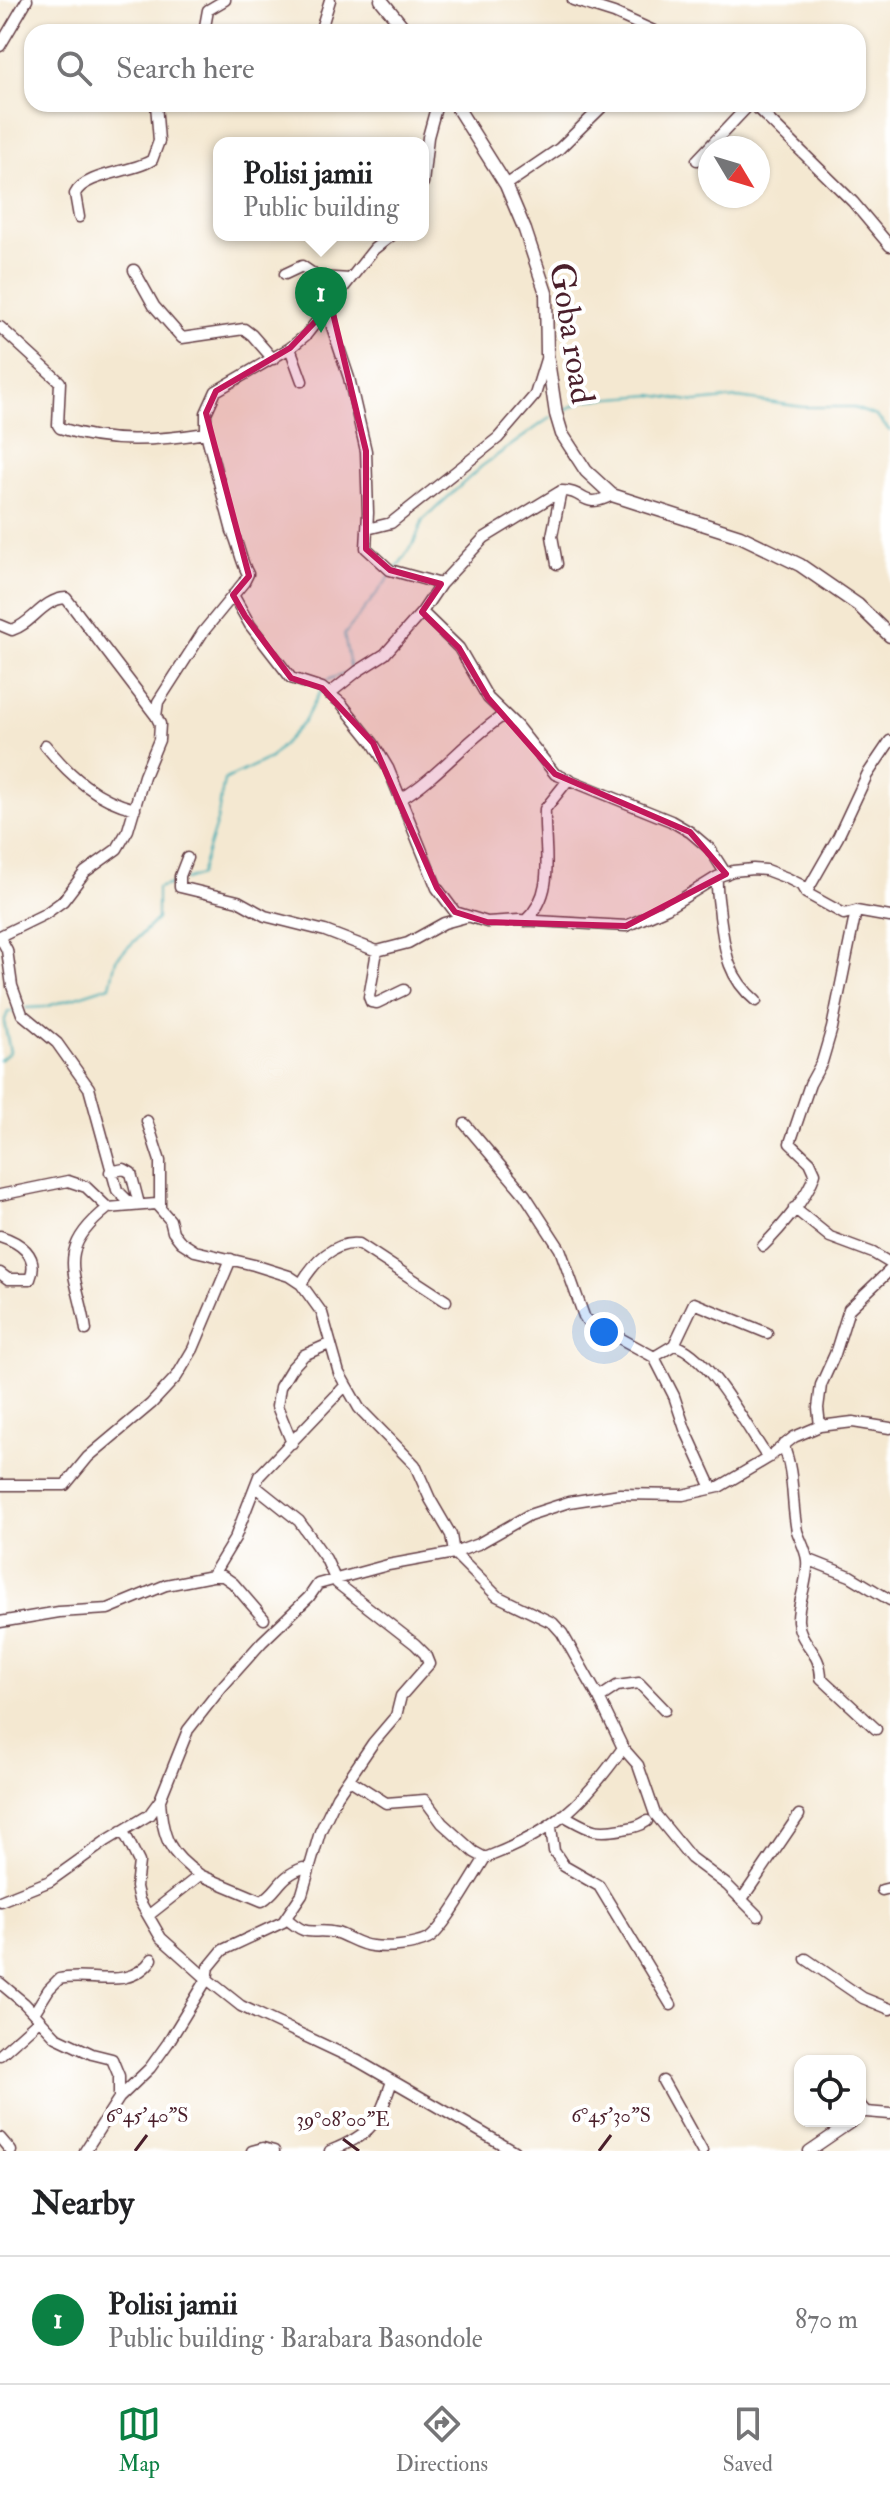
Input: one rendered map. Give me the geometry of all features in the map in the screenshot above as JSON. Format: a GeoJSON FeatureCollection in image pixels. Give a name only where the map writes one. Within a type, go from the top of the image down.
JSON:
{"type":"FeatureCollection","features":[{"type":"Feature","properties":{"kind":"main road"},"geometry":{"type":"LineString","coordinates":[[381,0],[400,24]]}},
{"type":"Feature","properties":{"kind":"main road","name":"Goba road"},"geometry":{"type":"LineString","coordinates":[[460,112],[506,185],[525,230],[546,293],[547,354],[554,408],[562,434],[586,471],[612,495],[740,536],[780,555],[858,605],[890,636]]}},
{"type":"Feature","properties":{"kind":"street"},"geometry":{"type":"LineString","coordinates":[[0,46],[27,0]]}},
{"type":"Feature","properties":{"kind":"street"},"geometry":{"type":"LineString","coordinates":[[205,24],[208,10],[225,0]]}},
{"type":"Feature","properties":{"kind":"street"},"geometry":{"type":"LineString","coordinates":[[322,24],[330,0]]}},
{"type":"Feature","properties":{"kind":"street"},"geometry":{"type":"LineString","coordinates":[[573,0],[603,5],[640,24]]}},
{"type":"Feature","properties":{"kind":"street"},"geometry":{"type":"LineString","coordinates":[[79,217],[75,194],[81,185],[152,160],[159,141],[157,112]]}},
{"type":"Feature","properties":{"kind":"street"},"geometry":{"type":"LineString","coordinates":[[428,137],[435,112]]}},
{"type":"Feature","properties":{"kind":"street"},"geometry":{"type":"LineString","coordinates":[[506,185],[559,149],[597,112]]}},
{"type":"Feature","properties":{"kind":"street"},"geometry":{"type":"LineString","coordinates":[[697,160],[744,112]]}},
{"type":"Feature","properties":{"kind":"street"},"geometry":{"type":"LineString","coordinates":[[760,112],[853,202],[890,246]]}},
{"type":"Feature","properties":{"kind":"street"},"geometry":{"type":"LineString","coordinates":[[156,716],[158,702],[169,682],[248,574],[232,531],[206,433],[206,413],[216,391],[273,359],[306,335],[374,249],[384,241]]}},
{"type":"Feature","properties":{"kind":"street"},"geometry":{"type":"LineString","coordinates":[[285,274],[302,266],[318,277],[350,279]]}},
{"type":"Feature","properties":{"kind":"street"},"geometry":{"type":"LineString","coordinates":[[134,270],[154,306],[182,338],[244,329],[273,359]]}},
{"type":"Feature","properties":{"kind":"street"},"geometry":{"type":"LineString","coordinates":[[331,305],[332,327],[349,378],[366,451],[366,548],[390,570],[441,584]]}},
{"type":"Feature","properties":{"kind":"street"},"geometry":{"type":"LineString","coordinates":[[0,327],[60,382],[60,428],[112,440],[147,440],[206,433]]}},
{"type":"Feature","properties":{"kind":"street"},"geometry":{"type":"LineString","coordinates":[[290,348],[302,381]]}},
{"type":"Feature","properties":{"kind":"street"},"geometry":{"type":"LineString","coordinates":[[367,529],[391,523],[498,438],[535,395],[547,354]]}},
{"type":"Feature","properties":{"kind":"street"},"geometry":{"type":"LineString","coordinates":[[329,694],[385,654],[422,612],[441,584],[484,538],[561,491],[597,502],[612,495]]}},
{"type":"Feature","properties":{"kind":"street"},"geometry":{"type":"LineString","coordinates":[[557,564],[552,536],[561,491]]}},
{"type":"Feature","properties":{"kind":"street"},"geometry":{"type":"LineString","coordinates":[[233,595],[250,625],[291,678],[322,688],[341,703],[373,743],[388,768],[437,888],[455,912],[487,922],[626,926],[667,908],[722,876],[753,869],[766,870],[801,885],[806,893],[844,914],[856,911],[890,917]]}},
{"type":"Feature","properties":{"kind":"street"},"geometry":{"type":"LineString","coordinates":[[0,625],[18,629],[49,603],[66,598],[160,724],[159,740],[144,776],[128,830],[117,849],[85,872],[63,901],[0,937],[7,950],[12,986],[22,1014],[57,1043],[89,1088],[110,1172],[119,1194],[145,1205]]}},
{"type":"Feature","properties":{"kind":"street"},"geometry":{"type":"LineString","coordinates":[[422,612],[459,648],[488,698],[517,726],[555,774],[690,832],[710,849],[722,876],[716,890],[725,956],[744,991],[756,1001]]}},
{"type":"Feature","properties":{"kind":"street"},"geometry":{"type":"LineString","coordinates":[[401,799],[425,783],[484,729],[504,715]]}},
{"type":"Feature","properties":{"kind":"street"},"geometry":{"type":"LineString","coordinates":[[806,893],[838,837],[871,768],[890,741]]}},
{"type":"Feature","properties":{"kind":"street"},"geometry":{"type":"LineString","coordinates":[[45,745],[74,778],[111,802],[135,809]]}},
{"type":"Feature","properties":{"kind":"street"},"geometry":{"type":"LineString","coordinates":[[525,921],[542,898],[547,875],[545,809],[569,779]]}},
{"type":"Feature","properties":{"kind":"street"},"geometry":{"type":"LineString","coordinates":[[187,858],[180,876],[180,887],[231,898],[265,916],[325,931],[377,951],[408,943],[444,923],[466,917]]}},
{"type":"Feature","properties":{"kind":"street"},"geometry":{"type":"LineString","coordinates":[[763,1246],[812,1185],[815,1173],[810,1162],[790,1143],[832,1028],[856,911]]}},
{"type":"Feature","properties":{"kind":"street"},"geometry":{"type":"LineString","coordinates":[[377,951],[369,997],[371,1002],[377,1003],[404,990]]}},
{"type":"Feature","properties":{"kind":"street"},"geometry":{"type":"LineString","coordinates":[[145,1205],[160,1161],[147,1121]]}},
{"type":"Feature","properties":{"kind":"street"},"geometry":{"type":"LineString","coordinates":[[465,1124],[525,1195],[556,1241],[585,1319],[654,1357],[674,1396],[685,1429],[712,1488]]}},
{"type":"Feature","properties":{"kind":"street"},"geometry":{"type":"LineString","coordinates":[[110,1172],[124,1169],[131,1173],[145,1205],[181,1242],[195,1251],[289,1276],[301,1284],[322,1313],[329,1344],[346,1385],[371,1421],[415,1465],[451,1535],[454,1553],[497,1596],[553,1623],[562,1633],[623,1748],[638,1765],[655,1814],[691,1858],[758,1916]]}},
{"type":"Feature","properties":{"kind":"street"},"geometry":{"type":"LineString","coordinates":[[0,1195],[68,1181],[86,1187],[108,1208]]}},
{"type":"Feature","properties":{"kind":"street"},"geometry":{"type":"LineString","coordinates":[[86,1330],[73,1282],[74,1255],[80,1235],[91,1221],[108,1208],[145,1205]]}},
{"type":"Feature","properties":{"kind":"street"},"geometry":{"type":"LineString","coordinates":[[794,1208],[830,1237],[873,1253],[890,1263]]}},
{"type":"Feature","properties":{"kind":"street"},"geometry":{"type":"LineString","coordinates":[[0,1236],[20,1244],[30,1254],[33,1271],[30,1279],[8,1279],[0,1273]]}},
{"type":"Feature","properties":{"kind":"street"},"geometry":{"type":"LineString","coordinates":[[301,1284],[321,1258],[335,1248],[352,1243],[370,1250],[446,1301]]}},
{"type":"Feature","properties":{"kind":"street"},"geometry":{"type":"LineString","coordinates":[[0,1485],[65,1485],[88,1457],[151,1404],[173,1382],[189,1358],[231,1259]]}},
{"type":"Feature","properties":{"kind":"street"},"geometry":{"type":"LineString","coordinates":[[820,1426],[818,1408],[821,1385],[835,1354],[849,1309],[890,1270]]}},
{"type":"Feature","properties":{"kind":"street"},"geometry":{"type":"LineString","coordinates":[[654,1357],[674,1345],[694,1303],[767,1333]]}},
{"type":"Feature","properties":{"kind":"street"},"geometry":{"type":"LineString","coordinates":[[292,1443],[277,1406],[280,1387],[304,1355],[329,1344]]}},
{"type":"Feature","properties":{"kind":"street"},"geometry":{"type":"LineString","coordinates":[[674,1345],[683,1347],[701,1360],[768,1458]]}},
{"type":"Feature","properties":{"kind":"street"},"geometry":{"type":"LineString","coordinates":[[212,1576],[235,1538],[259,1476],[346,1385]]}},
{"type":"Feature","properties":{"kind":"street"},"geometry":{"type":"LineString","coordinates":[[0,1901],[50,1881],[149,1815],[160,1800],[188,1730],[221,1688],[318,1584],[388,1565],[454,1553],[478,1544],[529,1515],[569,1502],[620,1494],[683,1495],[719,1487],[768,1458],[783,1445],[820,1426],[853,1422],[890,1428]]}},
{"type":"Feature","properties":{"kind":"street"},"geometry":{"type":"LineString","coordinates":[[783,1445],[793,1479],[797,1531],[807,1559],[805,1592],[798,1620],[803,1638],[819,1659],[821,1678],[876,1729]]}},
{"type":"Feature","properties":{"kind":"street"},"geometry":{"type":"LineString","coordinates":[[85,2151],[119,2098],[150,2068],[207,1979],[209,1967],[223,1950],[251,1939],[286,1918],[302,1894],[307,1870],[329,1811],[373,1743],[396,1716],[401,1696],[429,1664],[425,1654],[415,1644],[335,1580],[326,1559],[299,1521],[255,1486]]}},
{"type":"Feature","properties":{"kind":"street"},"geometry":{"type":"LineString","coordinates":[[807,1559],[860,1581],[890,1600]]}},
{"type":"Feature","properties":{"kind":"street"},"geometry":{"type":"LineString","coordinates":[[0,1622],[59,1612],[108,1609],[166,1585],[212,1576],[223,1576],[233,1583],[264,1619]]}},
{"type":"Feature","properties":{"kind":"street"},"geometry":{"type":"LineString","coordinates":[[599,1698],[617,1686],[639,1683],[665,1710]]}},
{"type":"Feature","properties":{"kind":"street"},"geometry":{"type":"LineString","coordinates":[[286,1918],[304,1932],[332,1932],[373,1946],[428,1939],[485,1858],[525,1842],[551,1827],[584,1798],[623,1748]]}},
{"type":"Feature","properties":{"kind":"street"},"geometry":{"type":"LineString","coordinates":[[350,1780],[386,1803],[425,1800],[442,1823],[485,1858]]}},
{"type":"Feature","properties":{"kind":"street"},"geometry":{"type":"LineString","coordinates":[[160,1800],[164,1831],[172,1851],[182,1863],[200,1875],[262,1901],[269,1897],[283,1878],[303,1868],[307,1870]]}},
{"type":"Feature","properties":{"kind":"street"},"geometry":{"type":"LineString","coordinates":[[563,1815],[590,1830],[613,1833],[636,1828],[647,1821]]}},
{"type":"Feature","properties":{"kind":"street"},"geometry":{"type":"LineString","coordinates":[[742,1899],[799,1815]]}},
{"type":"Feature","properties":{"kind":"street"},"geometry":{"type":"LineString","coordinates":[[551,1827],[554,1851],[564,1866],[599,1886],[671,2005]]}},
{"type":"Feature","properties":{"kind":"street"},"geometry":{"type":"LineString","coordinates":[[121,1831],[139,1862],[136,1893],[161,1938],[207,1979],[241,2006],[358,2061],[514,2151]]}},
{"type":"Feature","properties":{"kind":"street"},"geometry":{"type":"LineString","coordinates":[[149,1915],[200,1875]]}},
{"type":"Feature","properties":{"kind":"street"},"geometry":{"type":"LineString","coordinates":[[0,2055],[36,2017],[49,1989],[59,1979],[122,1978],[148,1965],[152,1959]]}},
{"type":"Feature","properties":{"kind":"street"},"geometry":{"type":"LineString","coordinates":[[806,1959],[863,1998],[890,2009]]}},
{"type":"Feature","properties":{"kind":"street"},"geometry":{"type":"LineString","coordinates":[[0,1983],[56,2037],[92,2054],[112,2059],[119,2076],[119,2098]]}},
{"type":"Feature","properties":{"kind":"street"},"geometry":{"type":"LineString","coordinates":[[330,2151],[355,2140],[376,2122],[392,2081]]}},
{"type":"Feature","properties":{"kind":"street"},"geometry":{"type":"LineString","coordinates":[[663,2081],[702,2151]]}},
{"type":"Feature","properties":{"kind":"street"},"geometry":{"type":"LineString","coordinates":[[866,2111],[890,2114]]}},
{"type":"Feature","properties":{"kind":"street"},"geometry":{"type":"LineString","coordinates":[[809,2151],[844,2127]]}},
{"type":"Feature","properties":{"kind":"street"},"geometry":{"type":"LineString","coordinates":[[0,2138],[11,2151]]}},
{"type":"Feature","properties":{"kind":"street"},"geometry":{"type":"LineString","coordinates":[[252,2151],[263,2148],[274,2151]]}},
{"type":"Feature","properties":{"kind":"highlighted area"},"geometry":{"type":"Polygon","coordinates":[[[331,305],[366,451],[366,549],[390,570],[441,584],[422,612],[459,648],[488,698],[555,774],[690,832],[726,874],[626,926],[487,922],[455,912],[437,888],[373,743],[322,688],[291,678],[245,616],[233,595],[249,576],[206,413],[216,391],[290,348],[331,305]]]}},
{"type":"Feature","properties":{"kind":"waterway"},"geometry":{"type":"LineString","coordinates":[[560,412],[586,400],[652,395],[696,402],[738,398],[803,407],[851,407],[876,416],[890,431]]}},
{"type":"Feature","properties":{"kind":"waterway"},"geometry":{"type":"LineString","coordinates":[[396,569],[415,541],[423,520],[482,466],[551,417]]}},
{"type":"Feature","properties":{"kind":"waterway"},"geometry":{"type":"LineString","coordinates":[[324,685],[327,680],[351,671],[344,635],[392,574]]}},
{"type":"Feature","properties":{"kind":"waterway"},"geometry":{"type":"LineString","coordinates":[[185,880],[200,875],[217,821],[224,780],[270,758],[303,723],[321,690]]}},
{"type":"Feature","properties":{"kind":"waterway"},"geometry":{"type":"LineString","coordinates":[[26,1008],[45,1007],[110,986],[116,959],[157,919],[157,888],[175,883]]}},
{"type":"Feature","properties":{"kind":"waterway"},"geometry":{"type":"LineString","coordinates":[[0,1060],[10,1052],[4,1022],[8,1012],[16,1010]]}},
{"type":"Feature","properties":{"kind":"place","name":"Polisi jamii"},"geometry":{"type":"Point","coordinates":[321,333]}}]}
